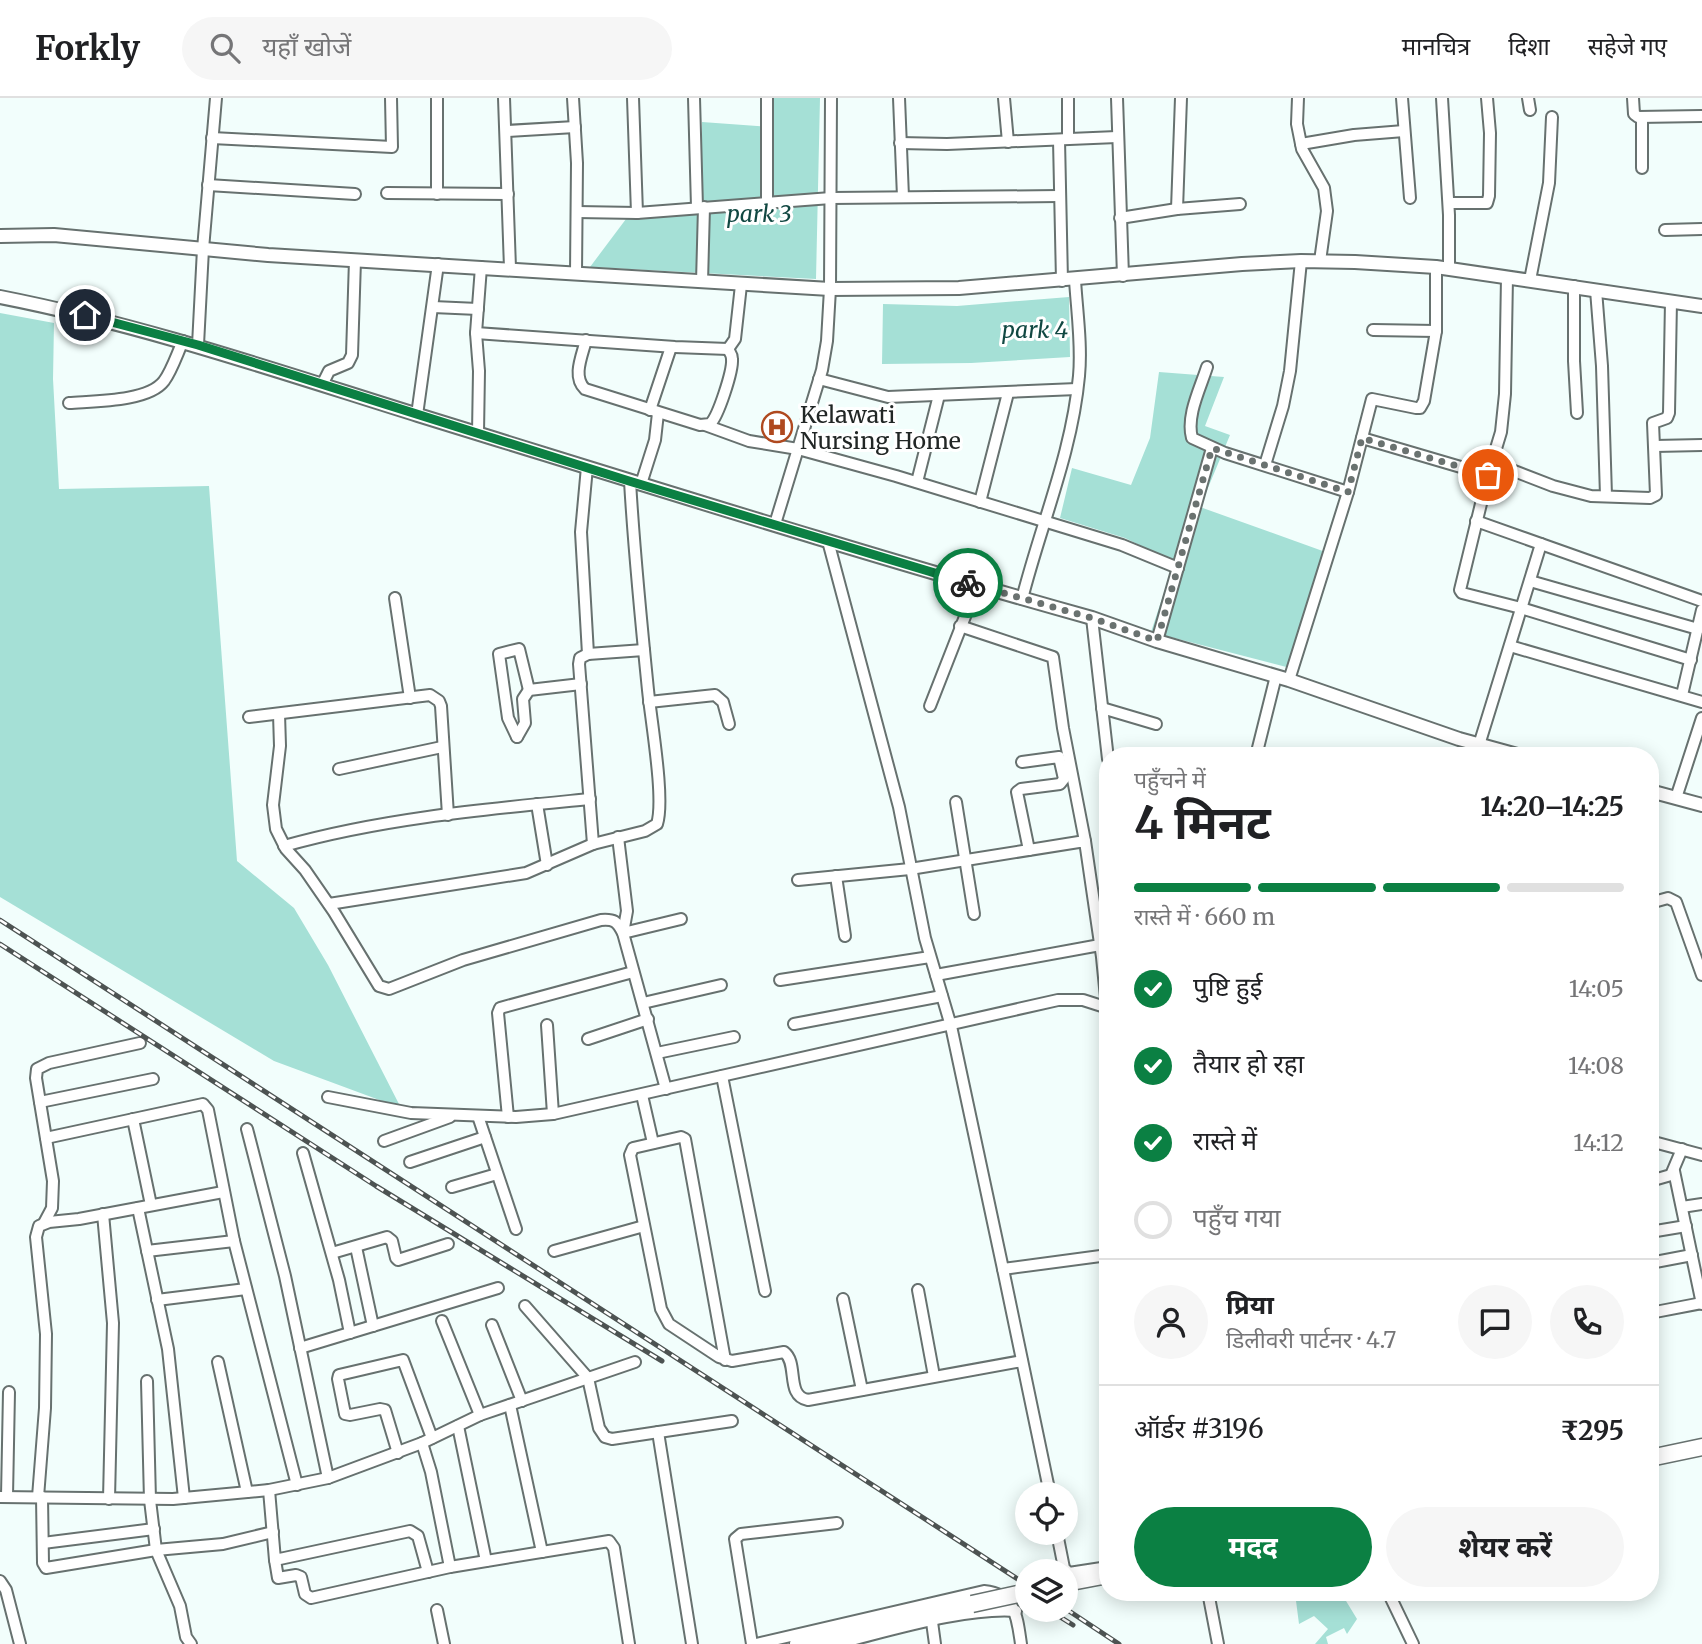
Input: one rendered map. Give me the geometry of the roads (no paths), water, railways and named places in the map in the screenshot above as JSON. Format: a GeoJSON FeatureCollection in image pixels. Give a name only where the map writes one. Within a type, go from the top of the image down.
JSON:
{"type":"FeatureCollection","features":[{"type":"Feature","properties":{"kind":"main road"},"geometry":{"type":"LineString","coordinates":[[1659,1456],[1702,1447]]}},
{"type":"Feature","properties":{"kind":"main road"},"geometry":{"type":"LineString","coordinates":[[1659,1466],[1702,1457]]}},
{"type":"Feature","properties":{"kind":"main road"},"geometry":{"type":"LineString","coordinates":[[1078,1581],[1099,1577]]}},
{"type":"Feature","properties":{"kind":"main road"},"geometry":{"type":"LineString","coordinates":[[798,1644],[1015,1595]]}},
{"type":"Feature","properties":{"kind":"street"},"geometry":{"type":"LineString","coordinates":[[198,345],[202,249],[216,98]]}},
{"type":"Feature","properties":{"kind":"street"},"geometry":{"type":"LineString","coordinates":[[212,138],[392,147],[391,98]]}},
{"type":"Feature","properties":{"kind":"street"},"geometry":{"type":"LineString","coordinates":[[437,98],[437,194]]}},
{"type":"Feature","properties":{"kind":"street"},"geometry":{"type":"LineString","coordinates":[[504,98],[510,268]]}},
{"type":"Feature","properties":{"kind":"street"},"geometry":{"type":"LineString","coordinates":[[573,98],[576,273]]}},
{"type":"Feature","properties":{"kind":"street"},"geometry":{"type":"LineString","coordinates":[[633,98],[637,213]]}},
{"type":"Feature","properties":{"kind":"street"},"geometry":{"type":"LineString","coordinates":[[694,98],[701,207],[702,282]]}},
{"type":"Feature","properties":{"kind":"street"},"geometry":{"type":"LineString","coordinates":[[767,98],[767,202]]}},
{"type":"Feature","properties":{"kind":"street"},"geometry":{"type":"LineString","coordinates":[[775,524],[819,379],[827,341],[830,289],[831,98]]}},
{"type":"Feature","properties":{"kind":"street"},"geometry":{"type":"LineString","coordinates":[[899,98],[902,197]]}},
{"type":"Feature","properties":{"kind":"street"},"geometry":{"type":"LineString","coordinates":[[1004,98],[1008,142]]}},
{"type":"Feature","properties":{"kind":"street"},"geometry":{"type":"LineString","coordinates":[[1021,599],[1063,464],[1077,389],[1079,361],[1059,196],[1069,98]]}},
{"type":"Feature","properties":{"kind":"street"},"geometry":{"type":"LineString","coordinates":[[1117,98],[1123,275]]}},
{"type":"Feature","properties":{"kind":"street"},"geometry":{"type":"LineString","coordinates":[[1177,209],[1181,98]]}},
{"type":"Feature","properties":{"kind":"street"},"geometry":{"type":"LineString","coordinates":[[1298,98],[1297,124],[1301,144],[1324,188],[1327,211],[1320,261]]}},
{"type":"Feature","properties":{"kind":"street"},"geometry":{"type":"LineString","coordinates":[[1402,98],[1410,198]]}},
{"type":"Feature","properties":{"kind":"street"},"geometry":{"type":"LineString","coordinates":[[1259,747],[1348,492],[1372,399],[1416,408],[1422,405],[1436,331],[1449,203],[1443,98]]}},
{"type":"Feature","properties":{"kind":"street"},"geometry":{"type":"LineString","coordinates":[[1449,203],[1487,203],[1490,133],[1487,98]]}},
{"type":"Feature","properties":{"kind":"street"},"geometry":{"type":"LineString","coordinates":[[1528,98],[1530,110]]}},
{"type":"Feature","properties":{"kind":"street"},"geometry":{"type":"LineString","coordinates":[[1633,98],[1634,114],[1642,118],[1702,116]]}},
{"type":"Feature","properties":{"kind":"street"},"geometry":{"type":"LineString","coordinates":[[1530,280],[1549,183],[1552,117]]}},
{"type":"Feature","properties":{"kind":"street"},"geometry":{"type":"LineString","coordinates":[[1642,118],[1642,168]]}},
{"type":"Feature","properties":{"kind":"street"},"geometry":{"type":"LineString","coordinates":[[506,131],[575,127]]}},
{"type":"Feature","properties":{"kind":"street"},"geometry":{"type":"LineString","coordinates":[[1301,144],[1354,135],[1404,131]]}},
{"type":"Feature","properties":{"kind":"street"},"geometry":{"type":"LineString","coordinates":[[900,143],[1118,137]]}},
{"type":"Feature","properties":{"kind":"street"},"geometry":{"type":"LineString","coordinates":[[208,185],[355,194]]}},
{"type":"Feature","properties":{"kind":"street"},"geometry":{"type":"LineString","coordinates":[[387,193],[508,194]]}},
{"type":"Feature","properties":{"kind":"street"},"geometry":{"type":"LineString","coordinates":[[576,212],[637,213],[831,198],[1059,196]]}},
{"type":"Feature","properties":{"kind":"street"},"geometry":{"type":"LineString","coordinates":[[1120,218],[1177,209],[1240,204]]}},
{"type":"Feature","properties":{"kind":"street"},"geometry":{"type":"LineString","coordinates":[[1665,230],[1702,229]]}},
{"type":"Feature","properties":{"kind":"street"},"geometry":{"type":"LineString","coordinates":[[0,236],[66,235],[202,249],[355,260],[830,289],[958,288],[1320,261],[1443,268],[1702,306]]}},
{"type":"Feature","properties":{"kind":"street"},"geometry":{"type":"LineString","coordinates":[[322,385],[329,371],[348,363],[352,355],[355,260]]}},
{"type":"Feature","properties":{"kind":"street"},"geometry":{"type":"LineString","coordinates":[[1265,465],[1283,406],[1290,371],[1301,261]]}},
{"type":"Feature","properties":{"kind":"street"},"geometry":{"type":"LineString","coordinates":[[417,415],[438,264]]}},
{"type":"Feature","properties":{"kind":"street"},"geometry":{"type":"LineString","coordinates":[[478,433],[479,371],[476,333],[481,267]]}},
{"type":"Feature","properties":{"kind":"street"},"geometry":{"type":"LineString","coordinates":[[1507,277],[1505,404],[1501,432],[1491,462],[1460,590],[1462,593],[1521,608],[1690,660]]}},
{"type":"Feature","properties":{"kind":"street"},"geometry":{"type":"LineString","coordinates":[[728,349],[734,339],[741,285]]}},
{"type":"Feature","properties":{"kind":"street"},"geometry":{"type":"LineString","coordinates":[[1574,286],[1577,413]]}},
{"type":"Feature","properties":{"kind":"street"},"geometry":{"type":"LineString","coordinates":[[1596,290],[1602,366],[1606,496]]}},
{"type":"Feature","properties":{"kind":"street"},"geometry":{"type":"LineString","coordinates":[[0,297],[61,309],[198,345],[828,541],[1092,618],[1487,747]]}},
{"type":"Feature","properties":{"kind":"street"},"geometry":{"type":"LineString","coordinates":[[1491,462],[1553,486],[1591,496],[1650,498],[1656,495],[1653,423],[1667,418],[1669,413],[1671,301]]}},
{"type":"Feature","properties":{"kind":"street"},"geometry":{"type":"LineString","coordinates":[[433,307],[478,309]]}},
{"type":"Feature","properties":{"kind":"street"},"geometry":{"type":"LineString","coordinates":[[1373,330],[1436,331]]}},
{"type":"Feature","properties":{"kind":"street"},"geometry":{"type":"LineString","coordinates":[[476,333],[728,349]]}},
{"type":"Feature","properties":{"kind":"street"},"geometry":{"type":"LineString","coordinates":[[586,340],[578,374],[581,385],[592,391],[749,441],[798,449],[916,482],[1122,545],[1178,568]]}},
{"type":"Feature","properties":{"kind":"street"},"geometry":{"type":"LineString","coordinates":[[69,403],[127,397],[150,391],[165,379],[183,341]]}},
{"type":"Feature","properties":{"kind":"street"},"geometry":{"type":"LineString","coordinates":[[329,904],[516,876],[593,844],[653,828],[659,819],[644,650],[635,482],[654,440],[654,411],[671,347]]}},
{"type":"Feature","properties":{"kind":"street"},"geometry":{"type":"LineString","coordinates":[[705,425],[714,421],[728,378],[732,360],[728,349]]}},
{"type":"Feature","properties":{"kind":"street"},"geometry":{"type":"LineString","coordinates":[[1207,367],[1194,409],[1192,438],[1212,448],[1348,492]]}},
{"type":"Feature","properties":{"kind":"street"},"geometry":{"type":"LineString","coordinates":[[819,379],[888,397],[1077,389]]}},
{"type":"Feature","properties":{"kind":"street"},"geometry":{"type":"LineString","coordinates":[[980,502],[1008,393]]}},
{"type":"Feature","properties":{"kind":"street"},"geometry":{"type":"LineString","coordinates":[[916,482],[939,396]]}},
{"type":"Feature","properties":{"kind":"street"},"geometry":{"type":"LineString","coordinates":[[1362,438],[1488,475]]}},
{"type":"Feature","properties":{"kind":"street"},"geometry":{"type":"LineString","coordinates":[[1655,446],[1702,445]]}},
{"type":"Feature","properties":{"kind":"street"},"geometry":{"type":"LineString","coordinates":[[1157,641],[1212,448]]}},
{"type":"Feature","properties":{"kind":"street"},"geometry":{"type":"LineString","coordinates":[[587,467],[581,531],[588,654]]}},
{"type":"Feature","properties":{"kind":"street"},"geometry":{"type":"LineString","coordinates":[[1476,521],[1702,601]]}},
{"type":"Feature","properties":{"kind":"street"},"geometry":{"type":"LineString","coordinates":[[828,541],[899,807],[930,957],[951,1026],[1047,1482]]}},
{"type":"Feature","properties":{"kind":"street"},"geometry":{"type":"LineString","coordinates":[[1479,745],[1541,544]]}},
{"type":"Feature","properties":{"kind":"street"},"geometry":{"type":"LineString","coordinates":[[1530,580],[1698,629]]}},
{"type":"Feature","properties":{"kind":"street"},"geometry":{"type":"LineString","coordinates":[[930,706],[977,586]]}},
{"type":"Feature","properties":{"kind":"street"},"geometry":{"type":"LineString","coordinates":[[395,598],[411,698]]}},
{"type":"Feature","properties":{"kind":"street"},"geometry":{"type":"LineString","coordinates":[[1682,695],[1702,610]]}},
{"type":"Feature","properties":{"kind":"street"},"geometry":{"type":"LineString","coordinates":[[1092,618],[1107,747]]}},
{"type":"Feature","properties":{"kind":"street"},"geometry":{"type":"LineString","coordinates":[[960,626],[1053,657],[1099,938]]}},
{"type":"Feature","properties":{"kind":"street"},"geometry":{"type":"LineString","coordinates":[[1510,646],[1702,702]]}},
{"type":"Feature","properties":{"kind":"street"},"geometry":{"type":"LineString","coordinates":[[529,690],[519,649],[499,654],[506,708],[517,737],[525,723],[523,699],[529,690],[581,684]]}},
{"type":"Feature","properties":{"kind":"street"},"geometry":{"type":"LineString","coordinates":[[593,844],[580,658],[588,654],[644,650]]}},
{"type":"Feature","properties":{"kind":"street"},"geometry":{"type":"LineString","coordinates":[[248,717],[430,695],[439,701],[448,815]]}},
{"type":"Feature","properties":{"kind":"street"},"geometry":{"type":"LineString","coordinates":[[649,702],[715,695],[723,702],[729,724]]}},
{"type":"Feature","properties":{"kind":"street"},"geometry":{"type":"LineString","coordinates":[[1102,708],[1156,724]]}},
{"type":"Feature","properties":{"kind":"street"},"geometry":{"type":"LineString","coordinates":[[279,714],[279,746],[273,805],[276,829],[284,846],[329,904],[369,972],[384,989],[463,960],[601,920],[616,921],[623,933],[666,1089]]}},
{"type":"Feature","properties":{"kind":"street"},"geometry":{"type":"LineString","coordinates":[[1675,798],[1702,718]]}},
{"type":"Feature","properties":{"kind":"street"},"geometry":{"type":"LineString","coordinates":[[339,769],[442,747]]}},
{"type":"Feature","properties":{"kind":"street"},"geometry":{"type":"LineString","coordinates":[[1022,762],[1059,757],[1064,779],[1060,784],[1021,789],[1017,792],[1028,850]]}},
{"type":"Feature","properties":{"kind":"street"},"geometry":{"type":"LineString","coordinates":[[1659,794],[1702,805]]}},
{"type":"Feature","properties":{"kind":"street"},"geometry":{"type":"LineString","coordinates":[[284,846],[448,815],[590,799]]}},
{"type":"Feature","properties":{"kind":"street"},"geometry":{"type":"LineString","coordinates":[[956,802],[974,914]]}},
{"type":"Feature","properties":{"kind":"street"},"geometry":{"type":"LineString","coordinates":[[537,804],[547,865]]}},
{"type":"Feature","properties":{"kind":"street"},"geometry":{"type":"LineString","coordinates":[[618,837],[627,911],[623,933]]}},
{"type":"Feature","properties":{"kind":"street"},"geometry":{"type":"LineString","coordinates":[[798,880],[910,869],[1085,841]]}},
{"type":"Feature","properties":{"kind":"street"},"geometry":{"type":"LineString","coordinates":[[836,876],[845,936]]}},
{"type":"Feature","properties":{"kind":"street"},"geometry":{"type":"LineString","coordinates":[[1659,900],[1668,898],[1676,902],[1702,975]]}},
{"type":"Feature","properties":{"kind":"street"},"geometry":{"type":"LineString","coordinates":[[623,933],[681,919]]}},
{"type":"Feature","properties":{"kind":"street"},"geometry":{"type":"LineString","coordinates":[[936,975],[1099,945]]}},
{"type":"Feature","properties":{"kind":"street"},"geometry":{"type":"LineString","coordinates":[[780,980],[930,957]]}},
{"type":"Feature","properties":{"kind":"street"},"geometry":{"type":"LineString","coordinates":[[508,1117],[498,1013],[500,1008],[633,972]]}},
{"type":"Feature","properties":{"kind":"street"},"geometry":{"type":"LineString","coordinates":[[643,1003],[721,985]]}},
{"type":"Feature","properties":{"kind":"street"},"geometry":{"type":"LineString","coordinates":[[794,1024],[942,996]]}},
{"type":"Feature","properties":{"kind":"street"},"geometry":{"type":"LineString","coordinates":[[328,1097],[385,1110],[508,1117],[553,1114],[1058,1000],[1083,1000],[1099,1005]]}},
{"type":"Feature","properties":{"kind":"street"},"geometry":{"type":"LineString","coordinates":[[588,1038],[648,1019]]}},
{"type":"Feature","properties":{"kind":"street"},"geometry":{"type":"LineString","coordinates":[[547,1025],[553,1114]]}},
{"type":"Feature","properties":{"kind":"street"},"geometry":{"type":"LineString","coordinates":[[657,1054],[734,1037]]}},
{"type":"Feature","properties":{"kind":"street"},"geometry":{"type":"LineString","coordinates":[[140,1043],[41,1066],[36,1074],[54,1196],[52,1208],[36,1237],[46,1334],[40,1497],[43,1563],[50,1568],[156,1550],[223,1544],[273,1532]]}},
{"type":"Feature","properties":{"kind":"street"},"geometry":{"type":"LineString","coordinates":[[722,1076],[765,1291]]}},
{"type":"Feature","properties":{"kind":"street"},"geometry":{"type":"LineString","coordinates":[[40,1102],[153,1080]]}},
{"type":"Feature","properties":{"kind":"street"},"geometry":{"type":"LineString","coordinates":[[642,1095],[653,1143]]}},
{"type":"Feature","properties":{"kind":"street"},"geometry":{"type":"LineString","coordinates":[[46,1138],[200,1104],[206,1106],[234,1241],[297,1485]]}},
{"type":"Feature","properties":{"kind":"street"},"geometry":{"type":"LineString","coordinates":[[384,1141],[455,1115]]}},
{"type":"Feature","properties":{"kind":"street"},"geometry":{"type":"LineString","coordinates":[[478,1116],[516,1229]]}},
{"type":"Feature","properties":{"kind":"street"},"geometry":{"type":"LineString","coordinates":[[133,1119],[151,1205]]}},
{"type":"Feature","properties":{"kind":"street"},"geometry":{"type":"LineString","coordinates":[[247,1129],[285,1276],[328,1478]]}},
{"type":"Feature","properties":{"kind":"street"},"geometry":{"type":"LineString","coordinates":[[410,1162],[485,1137]]}},
{"type":"Feature","properties":{"kind":"street"},"geometry":{"type":"LineString","coordinates":[[725,1360],[686,1142],[681,1137],[633,1148],[630,1155],[664,1317],[669,1324],[725,1360],[784,1352],[790,1358],[796,1392],[802,1399],[1022,1361]]}},
{"type":"Feature","properties":{"kind":"street"},"geometry":{"type":"LineString","coordinates":[[1659,1144],[1702,1155]]}},
{"type":"Feature","properties":{"kind":"street"},"geometry":{"type":"LineString","coordinates":[[1659,1179],[1674,1171],[1682,1150]]}},
{"type":"Feature","properties":{"kind":"street"},"geometry":{"type":"LineString","coordinates":[[303,1153],[332,1253],[350,1333]]}},
{"type":"Feature","properties":{"kind":"street"},"geometry":{"type":"LineString","coordinates":[[1659,1310],[1701,1298],[1674,1171]]}},
{"type":"Feature","properties":{"kind":"street"},"geometry":{"type":"LineString","coordinates":[[452,1187],[497,1174]]}},
{"type":"Feature","properties":{"kind":"street"},"geometry":{"type":"LineString","coordinates":[[44,1223],[223,1192]]}},
{"type":"Feature","properties":{"kind":"street"},"geometry":{"type":"LineString","coordinates":[[1682,1207],[1702,1204]]}},
{"type":"Feature","properties":{"kind":"street"},"geometry":{"type":"LineString","coordinates":[[138,1208],[168,1349],[184,1498]]}},
{"type":"Feature","properties":{"kind":"street"},"geometry":{"type":"LineString","coordinates":[[103,1214],[113,1323],[109,1499]]}},
{"type":"Feature","properties":{"kind":"street"},"geometry":{"type":"LineString","coordinates":[[554,1251],[644,1226]]}},
{"type":"Feature","properties":{"kind":"street"},"geometry":{"type":"LineString","coordinates":[[1659,1230],[1686,1226]]}},
{"type":"Feature","properties":{"kind":"street"},"geometry":{"type":"LineString","coordinates":[[332,1253],[389,1238],[398,1260],[448,1244]]}},
{"type":"Feature","properties":{"kind":"street"},"geometry":{"type":"LineString","coordinates":[[148,1251],[234,1241]]}},
{"type":"Feature","properties":{"kind":"street"},"geometry":{"type":"LineString","coordinates":[[356,1247],[373,1326]]}},
{"type":"Feature","properties":{"kind":"street"},"geometry":{"type":"LineString","coordinates":[[1659,1261],[1692,1255]]}},
{"type":"Feature","properties":{"kind":"street"},"geometry":{"type":"LineString","coordinates":[[1003,1269],[1099,1256]]}},
{"type":"Feature","properties":{"kind":"street"},"geometry":{"type":"LineString","coordinates":[[300,1348],[498,1288]]}},
{"type":"Feature","properties":{"kind":"street"},"geometry":{"type":"LineString","coordinates":[[157,1300],[246,1289]]}},
{"type":"Feature","properties":{"kind":"street"},"geometry":{"type":"LineString","coordinates":[[918,1290],[934,1376]]}},
{"type":"Feature","properties":{"kind":"street"},"geometry":{"type":"LineString","coordinates":[[843,1299],[862,1390]]}},
{"type":"Feature","properties":{"kind":"street"},"geometry":{"type":"LineString","coordinates":[[525,1306],[587,1378],[599,1427],[605,1437],[612,1439],[732,1421]]}},
{"type":"Feature","properties":{"kind":"street"},"geometry":{"type":"LineString","coordinates":[[442,1321],[480,1415]]}},
{"type":"Feature","properties":{"kind":"street"},"geometry":{"type":"LineString","coordinates":[[492,1325],[522,1401]]}},
{"type":"Feature","properties":{"kind":"street"},"geometry":{"type":"LineString","coordinates":[[398,1453],[385,1410],[345,1414],[338,1379],[340,1375],[403,1360],[427,1441],[450,1567]]}},
{"type":"Feature","properties":{"kind":"street"},"geometry":{"type":"LineString","coordinates":[[218,1362],[247,1492]]}},
{"type":"Feature","properties":{"kind":"street"},"geometry":{"type":"LineString","coordinates":[[9,1392],[4,1496],[150,1500],[269,1490],[328,1478],[427,1441],[480,1415],[635,1362]]}},
{"type":"Feature","properties":{"kind":"street"},"geometry":{"type":"LineString","coordinates":[[147,1381],[150,1500],[156,1550],[180,1606],[186,1637],[191,1644]]}},
{"type":"Feature","properties":{"kind":"street"},"geometry":{"type":"LineString","coordinates":[[510,1405],[542,1552]]}},
{"type":"Feature","properties":{"kind":"street"},"geometry":{"type":"LineString","coordinates":[[458,1426],[486,1561]]}},
{"type":"Feature","properties":{"kind":"street"},"geometry":{"type":"LineString","coordinates":[[658,1432],[692,1644]]}},
{"type":"Feature","properties":{"kind":"street"},"geometry":{"type":"LineString","coordinates":[[269,1490],[278,1578],[296,1575],[301,1577],[305,1594],[311,1598],[450,1567],[612,1543],[629,1644]]}},
{"type":"Feature","properties":{"kind":"street"},"geometry":{"type":"LineString","coordinates":[[837,1523],[741,1534],[735,1539],[754,1644],[984,1591],[995,1592],[1015,1610]]}},
{"type":"Feature","properties":{"kind":"street"},"geometry":{"type":"LineString","coordinates":[[43,1543],[154,1529]]}},
{"type":"Feature","properties":{"kind":"street"},"geometry":{"type":"LineString","coordinates":[[275,1560],[410,1531],[418,1536],[428,1572]]}},
{"type":"Feature","properties":{"kind":"street"},"geometry":{"type":"LineString","coordinates":[[1059,1545],[1064,1568],[1069,1573],[1099,1568]]}},
{"type":"Feature","properties":{"kind":"street"},"geometry":{"type":"LineString","coordinates":[[0,1580],[6,1590],[20,1644]]}},
{"type":"Feature","properties":{"kind":"street"},"geometry":{"type":"LineString","coordinates":[[1210,1601],[1218,1644]]}},
{"type":"Feature","properties":{"kind":"street"},"geometry":{"type":"LineString","coordinates":[[1392,1601],[1413,1644]]}},
{"type":"Feature","properties":{"kind":"street"},"geometry":{"type":"LineString","coordinates":[[437,1610],[444,1644]]}},
{"type":"Feature","properties":{"kind":"street"},"geometry":{"type":"LineString","coordinates":[[838,1644],[991,1611],[1015,1611]]}},
{"type":"Feature","properties":{"kind":"street"},"geometry":{"type":"LineString","coordinates":[[932,1622],[935,1644]]}},
{"type":"Feature","properties":{"kind":"street"},"geometry":{"type":"LineString","coordinates":[[1018,1622],[1021,1644]]}},
{"type":"Feature","properties":{"kind":"railway"},"geometry":{"type":"LineString","coordinates":[[0,920],[1015,1577]]}},
{"type":"Feature","properties":{"kind":"railway"},"geometry":{"type":"LineString","coordinates":[[0,944],[376,1186],[662,1361]]}},
{"type":"Feature","properties":{"kind":"railway"},"geometry":{"type":"LineString","coordinates":[[1078,1617],[1119,1644]]}},
{"type":"Feature","properties":{"kind":"railway"},"geometry":{"type":"LineString","coordinates":[[1068,1622],[1073,1625]]}},
{"type":"Feature","properties":{"kind":"place","name":"Kelawati Nursing Home"},"geometry":{"type":"Point","coordinates":[777,427]}},
{"type":"Feature","properties":{"kind":"park label","name":"park 3"},"geometry":{"type":"Point","coordinates":[759,213]}},
{"type":"Feature","properties":{"kind":"park label","name":"park 4"},"geometry":{"type":"Point","coordinates":[1035,329]}}]}
